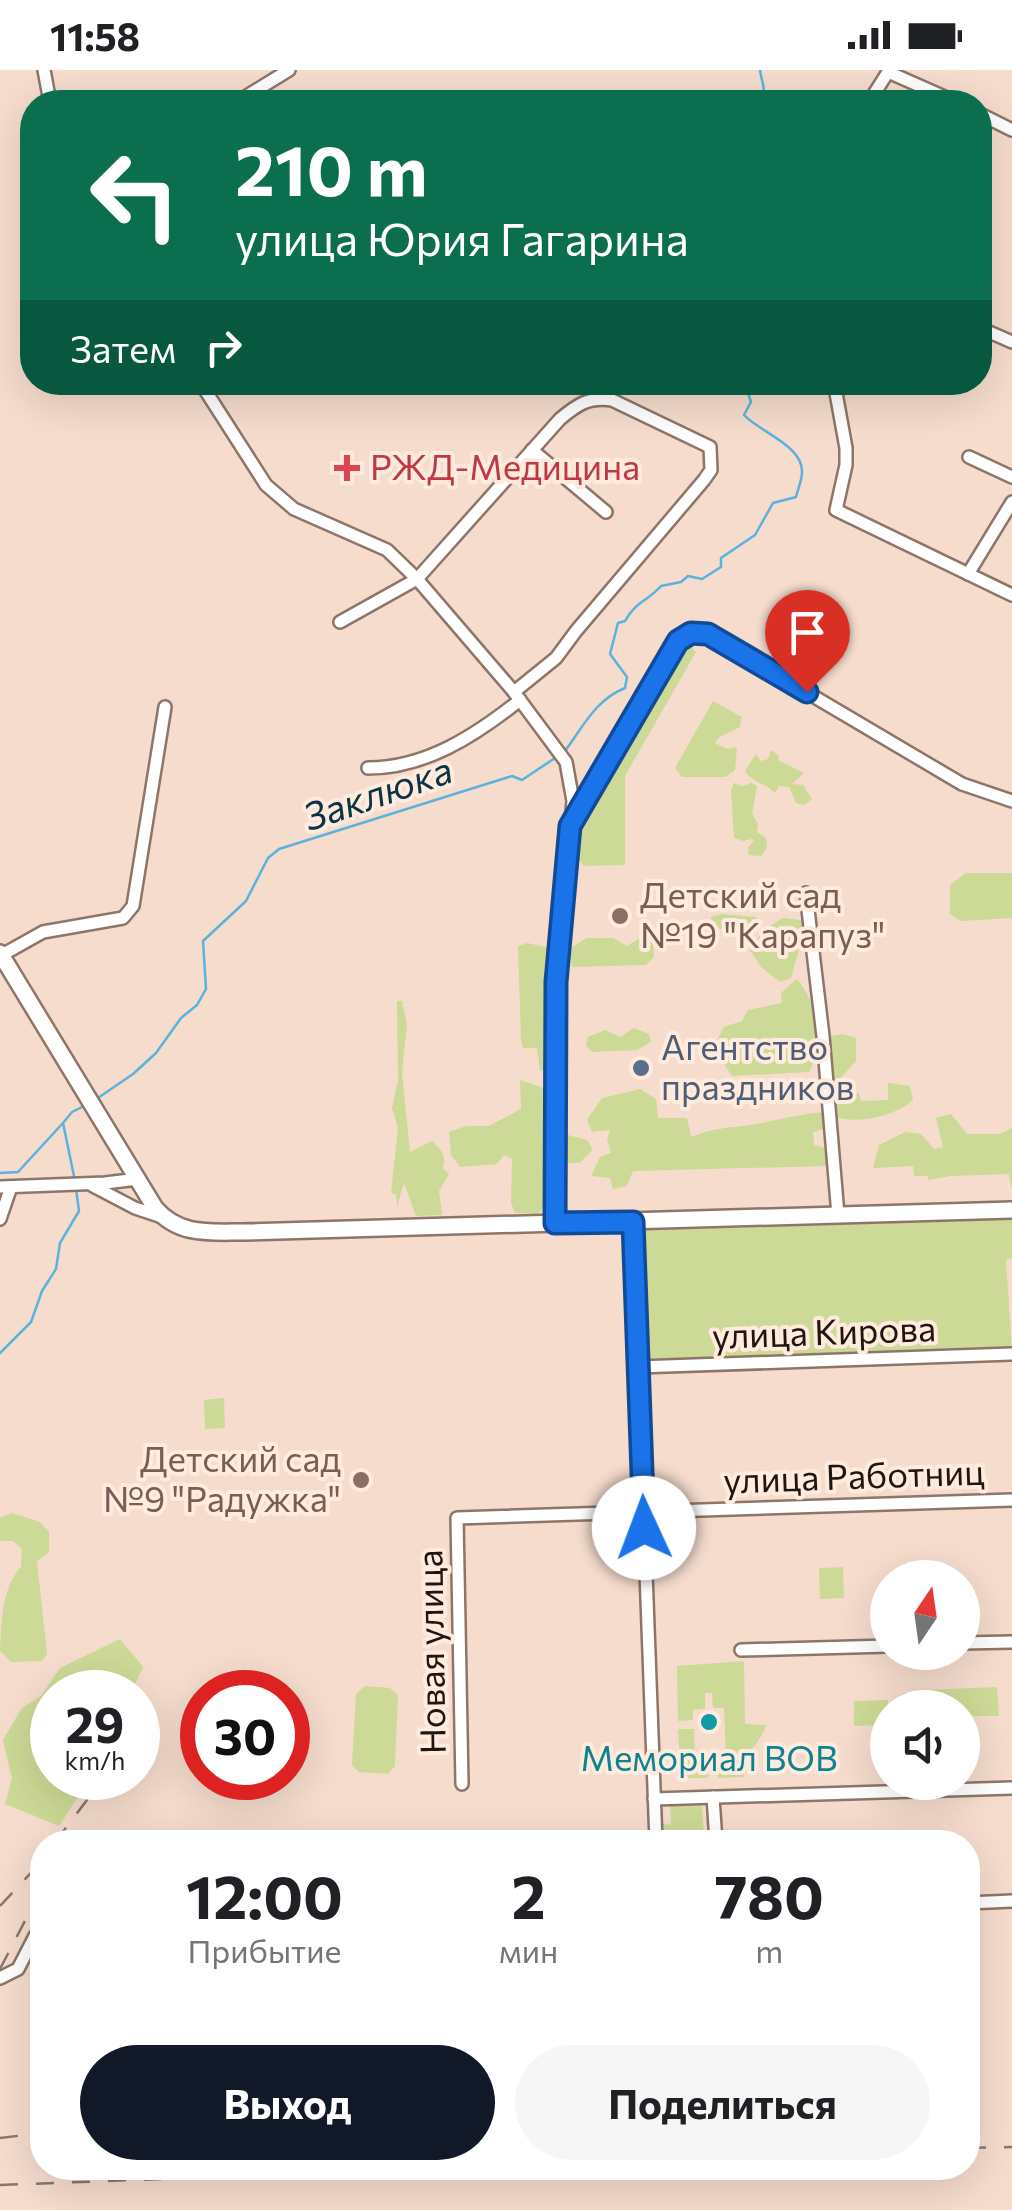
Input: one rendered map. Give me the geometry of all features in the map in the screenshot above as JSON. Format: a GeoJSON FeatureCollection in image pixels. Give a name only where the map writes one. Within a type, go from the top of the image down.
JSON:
{"type":"FeatureCollection","features":[{"type":"Feature","properties":{"kind":"main road"},"geometry":{"type":"LineString","coordinates":[[1,954],[138,1179],[166,1220],[187,1230],[243,1232],[1012,1210]]}},
{"type":"Feature","properties":{"kind":"street"},"geometry":{"type":"LineString","coordinates":[[256,90],[289,70]]}},
{"type":"Feature","properties":{"kind":"street"},"geometry":{"type":"LineString","coordinates":[[888,72],[929,90]]}},
{"type":"Feature","properties":{"kind":"street"},"geometry":{"type":"LineString","coordinates":[[209,395],[224,417]]}},
{"type":"Feature","properties":{"kind":"street"},"geometry":{"type":"LineString","coordinates":[[214,395],[247,460],[282,502],[386,550],[417,579],[517,696],[566,762],[573,802],[556,982],[555,1223]]}},
{"type":"Feature","properties":{"kind":"street"},"geometry":{"type":"LineString","coordinates":[[836,395],[846,465],[836,510],[1012,595]]}},
{"type":"Feature","properties":{"kind":"street"},"geometry":{"type":"LineString","coordinates":[[340,622],[417,579],[560,418],[579,403],[594,398],[612,400],[710,447],[711,470],[704,480],[556,658],[486,728],[454,746],[391,768],[368,768]]}},
{"type":"Feature","properties":{"kind":"street"},"geometry":{"type":"LineString","coordinates":[[532,450],[606,512]]}},
{"type":"Feature","properties":{"kind":"street"},"geometry":{"type":"LineString","coordinates":[[969,457],[1012,477]]}},
{"type":"Feature","properties":{"kind":"street"},"geometry":{"type":"LineString","coordinates":[[968,574],[1012,502]]}},
{"type":"Feature","properties":{"kind":"street"},"geometry":{"type":"LineString","coordinates":[[570,826],[678,641],[691,633],[708,634],[962,784],[1012,801]]}},
{"type":"Feature","properties":{"kind":"street"},"geometry":{"type":"LineString","coordinates":[[1,954],[43,932],[123,918],[133,906],[164,707]]}},
{"type":"Feature","properties":{"kind":"street"},"geometry":{"type":"LineString","coordinates":[[806,893],[838,1215]]}},
{"type":"Feature","properties":{"kind":"street"},"geometry":{"type":"LineString","coordinates":[[0,1220],[6,1187],[138,1179]]}},
{"type":"Feature","properties":{"kind":"street"},"geometry":{"type":"LineString","coordinates":[[89,1184],[166,1220]]}},
{"type":"Feature","properties":{"kind":"street"},"geometry":{"type":"LineString","coordinates":[[633,1222],[655,1830]]}},
{"type":"Feature","properties":{"kind":"street","name":"улица Кирова"},"geometry":{"type":"LineString","coordinates":[[638,1367],[1012,1354]]}},
{"type":"Feature","properties":{"kind":"street","name":"улица Работниц"},"geometry":{"type":"LineString","coordinates":[[457,1518],[1012,1500]]}},
{"type":"Feature","properties":{"kind":"street","name":"Новая улица"},"geometry":{"type":"LineString","coordinates":[[457,1518],[462,1784]]}},
{"type":"Feature","properties":{"kind":"street"},"geometry":{"type":"LineString","coordinates":[[980,1643],[1012,1642]]}},
{"type":"Feature","properties":{"kind":"street"},"geometry":{"type":"LineString","coordinates":[[741,1650],[870,1646]]}},
{"type":"Feature","properties":{"kind":"street"},"geometry":{"type":"LineString","coordinates":[[654,1799],[1012,1788]]}},
{"type":"Feature","properties":{"kind":"street"},"geometry":{"type":"LineString","coordinates":[[713,1797],[715,1830]]}},
{"type":"Feature","properties":{"kind":"street"},"geometry":{"type":"LineString","coordinates":[[980,1903],[1012,1902]]}},
{"type":"Feature","properties":{"kind":"street"},"geometry":{"type":"LineString","coordinates":[[0,1978],[18,1969],[30,1950]]}},
{"type":"Feature","properties":{"kind":"green space"},"geometry":{"type":"Polygon","coordinates":[[[683,644],[696,652],[625,776],[625,865],[584,866],[571,851],[574,835],[683,644]]]}},
{"type":"Feature","properties":{"kind":"green space"},"geometry":{"type":"Polygon","coordinates":[[[713,701],[742,717],[740,727],[715,743],[727,749],[737,747],[735,770],[725,777],[682,777],[675,768],[713,701]]]}},
{"type":"Feature","properties":{"kind":"green space"},"geometry":{"type":"Polygon","coordinates":[[[771,750],[779,756],[778,760],[804,773],[792,784],[803,785],[812,799],[805,805],[796,803],[789,787],[779,786],[775,793],[745,771],[756,754],[761,761],[768,759],[771,750]]]}},
{"type":"Feature","properties":{"kind":"green space"},"geometry":{"type":"Polygon","coordinates":[[[734,783],[757,786],[752,814],[758,824],[757,832],[766,838],[767,847],[761,856],[749,855],[752,839],[734,838],[734,783]]]}},
{"type":"Feature","properties":{"kind":"green space"},"geometry":{"type":"Polygon","coordinates":[[[966,873],[1012,873],[1012,918],[961,921],[950,914],[950,885],[966,873]]]}},
{"type":"Feature","properties":{"kind":"green space"},"geometry":{"type":"Polygon","coordinates":[[[711,917],[757,917],[752,927],[732,931],[712,927],[711,917]]]}},
{"type":"Feature","properties":{"kind":"green space"},"geometry":{"type":"Polygon","coordinates":[[[783,918],[801,920],[805,928],[791,978],[780,982],[761,967],[750,950],[763,930],[783,918]]]}},
{"type":"Feature","properties":{"kind":"green space"},"geometry":{"type":"Polygon","coordinates":[[[587,938],[613,938],[627,946],[638,939],[653,941],[654,957],[646,965],[572,967],[570,948],[587,938]]]}},
{"type":"Feature","properties":{"kind":"green space"},"geometry":{"type":"Polygon","coordinates":[[[527,943],[555,949],[550,1069],[540,1071],[537,1048],[523,1048],[521,1040],[518,946],[527,943]]]}},
{"type":"Feature","properties":{"kind":"green space"},"geometry":{"type":"Polygon","coordinates":[[[797,979],[811,1001],[818,1024],[817,1048],[809,1072],[732,1076],[713,1047],[724,1027],[742,1021],[748,1010],[782,1003],[781,993],[797,979]]]}},
{"type":"Feature","properties":{"kind":"green space"},"geometry":{"type":"Polygon","coordinates":[[[397,1001],[402,1001],[407,1024],[402,1073],[410,1152],[432,1141],[442,1153],[443,1168],[449,1174],[439,1191],[442,1215],[416,1216],[404,1183],[397,1207],[396,1194],[391,1193],[398,1128],[392,1108],[398,1080],[397,1001]]]}},
{"type":"Feature","properties":{"kind":"green space"},"geometry":{"type":"Polygon","coordinates":[[[634,1028],[649,1034],[651,1042],[637,1050],[592,1052],[586,1045],[588,1037],[605,1030],[620,1037],[634,1028]]]}},
{"type":"Feature","properties":{"kind":"green space"},"geometry":{"type":"Polygon","coordinates":[[[830,1036],[856,1038],[856,1061],[836,1083],[821,1079],[819,1062],[830,1036]]]}},
{"type":"Feature","properties":{"kind":"green space"},"geometry":{"type":"Polygon","coordinates":[[[520,1080],[547,1089],[550,1199],[538,1214],[515,1213],[511,1203],[512,1159],[504,1155],[497,1164],[460,1167],[451,1155],[449,1132],[466,1126],[489,1126],[521,1109],[520,1080]]]}},
{"type":"Feature","properties":{"kind":"green space"},"geometry":{"type":"Polygon","coordinates":[[[888,1083],[910,1086],[913,1100],[875,1118],[834,1117],[840,1092],[859,1093],[861,1101],[888,1100],[888,1083]]]}},
{"type":"Feature","properties":{"kind":"green space"},"geometry":{"type":"Polygon","coordinates":[[[640,1089],[656,1099],[658,1118],[687,1118],[691,1137],[825,1112],[824,1129],[813,1132],[814,1145],[826,1148],[827,1166],[633,1171],[627,1186],[613,1189],[610,1178],[591,1176],[600,1157],[611,1153],[607,1139],[610,1130],[592,1132],[587,1120],[602,1098],[640,1089]]]}},
{"type":"Feature","properties":{"kind":"green space"},"geometry":{"type":"Polygon","coordinates":[[[951,1114],[967,1134],[1000,1134],[1012,1128],[1012,1191],[1009,1174],[928,1180],[928,1176],[914,1176],[913,1166],[873,1168],[879,1145],[905,1132],[921,1134],[934,1149],[943,1147],[936,1118],[951,1114]]]}},
{"type":"Feature","properties":{"kind":"green space"},"geometry":{"type":"Polygon","coordinates":[[[564,1134],[587,1140],[593,1150],[579,1163],[564,1163],[564,1134]]]}},
{"type":"Feature","properties":{"kind":"green space"},"geometry":{"type":"Polygon","coordinates":[[[1012,1219],[1012,1258],[1006,1260],[1012,1351],[647,1366],[642,1230],[1012,1219]]]}},
{"type":"Feature","properties":{"kind":"green space"},"geometry":{"type":"Polygon","coordinates":[[[224,1398],[225,1428],[205,1429],[204,1400],[224,1398]]]}},
{"type":"Feature","properties":{"kind":"green space"},"geometry":{"type":"Polygon","coordinates":[[[12,1513],[40,1522],[49,1532],[49,1552],[37,1561],[47,1654],[42,1661],[11,1662],[0,1651],[6,1595],[21,1567],[22,1549],[13,1541],[0,1541],[0,1518],[12,1513]]]}},
{"type":"Feature","properties":{"kind":"green space"},"geometry":{"type":"Polygon","coordinates":[[[843,1567],[844,1598],[820,1599],[819,1568],[843,1567]]]}},
{"type":"Feature","properties":{"kind":"green space"},"geometry":{"type":"Polygon","coordinates":[[[120,1639],[143,1667],[142,1670],[60,1668],[120,1639]]]}},
{"type":"Feature","properties":{"kind":"green space"},"geometry":{"type":"Polygon","coordinates":[[[744,1661],[745,1724],[766,1725],[748,1754],[744,1777],[718,1778],[716,1761],[726,1760],[724,1708],[713,1708],[712,1693],[705,1693],[705,1709],[693,1710],[693,1720],[678,1721],[677,1666],[744,1661]]]}},
{"type":"Feature","properties":{"kind":"green space"},"geometry":{"type":"Polygon","coordinates":[[[365,1686],[390,1688],[398,1695],[395,1766],[388,1774],[359,1772],[352,1765],[356,1694],[365,1686]]]}},
{"type":"Feature","properties":{"kind":"green space"},"geometry":{"type":"Polygon","coordinates":[[[997,1687],[999,1716],[980,1716],[980,1690],[925,1690],[997,1687]]]}},
{"type":"Feature","properties":{"kind":"green space"},"geometry":{"type":"Polygon","coordinates":[[[854,1701],[870,1701],[870,1726],[854,1726],[854,1701]]]}},
{"type":"Feature","properties":{"kind":"green space"},"geometry":{"type":"Polygon","coordinates":[[[30,1703],[30,1800],[76,1800],[59,1826],[5,1804],[12,1778],[3,1740],[22,1708],[30,1703]]]}},
{"type":"Feature","properties":{"kind":"green space"},"geometry":{"type":"Polygon","coordinates":[[[678,1729],[694,1729],[695,1761],[708,1762],[708,1778],[681,1778],[678,1729]]]}},
{"type":"Feature","properties":{"kind":"green space"},"geometry":{"type":"Polygon","coordinates":[[[670,1806],[702,1806],[704,1830],[660,1830],[660,1823],[671,1825],[670,1806]]]}},
{"type":"Feature","properties":{"kind":"waterway","name":"Заклюка"},"geometry":{"type":"LineString","coordinates":[[760,70],[764,90]]}},
{"type":"Feature","properties":{"kind":"waterway","name":"Заклюка"},"geometry":{"type":"LineString","coordinates":[[565,751],[598,707],[625,688],[627,677],[610,654],[618,623],[625,621],[661,586],[681,582],[688,576],[702,579],[721,567],[721,558],[755,535],[773,503],[796,497],[801,481],[800,463],[788,447],[744,415],[751,402],[749,395]]}},
{"type":"Feature","properties":{"kind":"waterway","name":"Заклюка"},"geometry":{"type":"LineString","coordinates":[[95,1100],[156,1053],[181,1018],[197,1005],[206,989],[203,941],[246,901],[268,858],[279,849],[512,776],[522,780],[558,756]]}},
{"type":"Feature","properties":{"kind":"waterway","name":"Заклюка"},"geometry":{"type":"LineString","coordinates":[[75,1181],[63,1123],[84,1106]]}},
{"type":"Feature","properties":{"kind":"waterway"},"geometry":{"type":"LineString","coordinates":[[0,1173],[18,1172],[62,1124]]}},
{"type":"Feature","properties":{"kind":"waterway","name":"Заклюка"},"geometry":{"type":"LineString","coordinates":[[0,1353],[31,1322],[42,1291],[56,1269],[60,1243],[79,1211],[76,1189]]}},
{"type":"Feature","properties":{"kind":"railway"},"geometry":{"type":"LineString","coordinates":[[64,1830],[87,1800]]}},
{"type":"Feature","properties":{"kind":"railway"},"geometry":{"type":"LineString","coordinates":[[0,1906],[30,1874]]}},
{"type":"Feature","properties":{"kind":"railway"},"geometry":{"type":"LineString","coordinates":[[0,1969],[30,1911]]}},
{"type":"Feature","properties":{"kind":"railway"},"geometry":{"type":"LineString","coordinates":[[0,2138],[30,2134]]}},
{"type":"Feature","properties":{"kind":"railway"},"geometry":{"type":"LineString","coordinates":[[980,2148],[1012,2147]]}},
{"type":"Feature","properties":{"kind":"railway"},"geometry":{"type":"LineString","coordinates":[[0,2185],[135,2180]]}},
{"type":"Feature","properties":{"kind":"place","name":"РЖД-Медицина"},"geometry":{"type":"Point","coordinates":[347,468]}},
{"type":"Feature","properties":{"kind":"place","name":"Детский сад №19 \"Карапуз\""},"geometry":{"type":"Point","coordinates":[620,916]}},
{"type":"Feature","properties":{"kind":"place","name":"Агентство праздников"},"geometry":{"type":"Point","coordinates":[641,1068]}},
{"type":"Feature","properties":{"kind":"place","name":"Детский cад №9 \"Радужка\""},"geometry":{"type":"Point","coordinates":[361,1480]}},
{"type":"Feature","properties":{"kind":"place","name":"Мемориал ВОВ"},"geometry":{"type":"Point","coordinates":[709,1722]}},
{"type":"Feature","properties":{"kind":"route"},"geometry":{"type":"LineString","coordinates":[[644,1528],[633,1222],[555,1223],[556,982],[570,826],[678,641],[691,633],[708,634],[807,692]]}}]}
